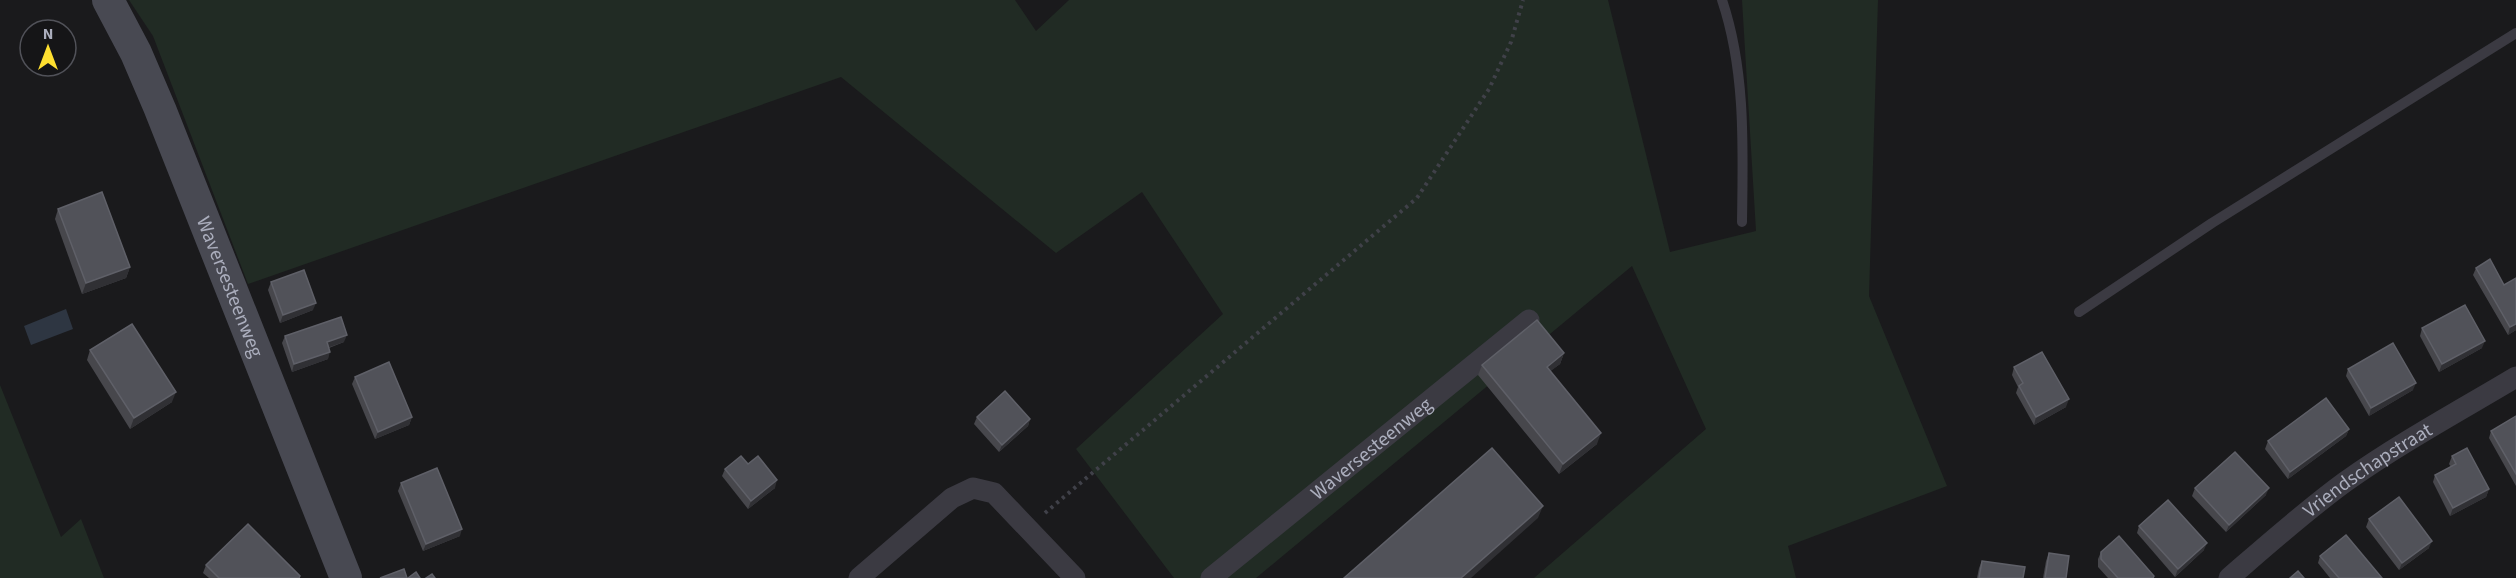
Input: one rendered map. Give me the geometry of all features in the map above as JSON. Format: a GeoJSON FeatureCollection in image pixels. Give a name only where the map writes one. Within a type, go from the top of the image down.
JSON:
{"type":"FeatureCollection","features":[{"type":"Feature","properties":{"kind":"street","name":"Waversesteenweg"},"geometry":{"type":"LineString","coordinates":[[108,0],[136,53],[160,109],[346,578]]}},
{"type":"Feature","properties":{"kind":"street","name":"Waversesteenweg"},"geometry":{"type":"LineString","coordinates":[[1211,578],[1529,320]]}},
{"type":"Feature","properties":{"kind":"street","name":"Vriendschapstraat"},"geometry":{"type":"LineString","coordinates":[[2229,578],[2289,526],[2346,482],[2411,439],[2516,377]]}},
{"type":"Feature","properties":{"kind":"street"},"geometry":{"type":"LineString","coordinates":[[859,578],[952,498],[973,488],[994,493],[1075,578]]}},
{"type":"Feature","properties":{"kind":"lane"},"geometry":{"type":"LineString","coordinates":[[1722,0],[1735,60],[1744,132],[1742,222]]}},
{"type":"Feature","properties":{"kind":"lane"},"geometry":{"type":"LineString","coordinates":[[2079,312],[2212,224],[2516,33]]}},
{"type":"Feature","properties":{"kind":"path"},"geometry":{"type":"LineString","coordinates":[[1027,528],[1417,198],[1489,89],[1511,42],[1523,0]]}},
{"type":"Feature","properties":{"kind":"shaded area"},"geometry":{"type":"Polygon","coordinates":[[[129,0],[1015,0],[1036,31],[1069,0],[1608,0],[1670,252],[1756,231],[1742,0],[1878,0],[1869,296],[1947,486],[1788,546],[1796,578],[1534,578],[1706,429],[1632,266],[1256,578],[1174,578],[1076,449],[1223,314],[1142,192],[1056,253],[841,77],[248,284],[153,36],[129,0]]]}},
{"type":"Feature","properties":{"kind":"shaded area"},"geometry":{"type":"Polygon","coordinates":[[[0,385],[61,537],[81,519],[104,578],[0,578],[0,385]]]}},
{"type":"Feature","properties":{"kind":"water"},"geometry":{"type":"Polygon","coordinates":[[[66,309],[73,329],[31,345],[24,326],[66,309]]]}},
{"type":"Feature","properties":{"kind":"building"},"geometry":{"type":"Polygon","coordinates":[[[102,192],[130,267],[86,283],[58,209],[102,192]]]}},
{"type":"Feature","properties":{"kind":"building"},"geometry":{"type":"Polygon","coordinates":[[[2490,259],[2504,285],[2516,278],[2516,324],[2510,327],[2476,268],[2490,259]]]}},
{"type":"Feature","properties":{"kind":"building"},"geometry":{"type":"Polygon","coordinates":[[[304,270],[316,303],[283,315],[271,282],[304,270]]]}},
{"type":"Feature","properties":{"kind":"building"},"geometry":{"type":"Polygon","coordinates":[[[2465,305],[2485,341],[2442,364],[2422,328],[2465,305]]]}},
{"type":"Feature","properties":{"kind":"building"},"geometry":{"type":"Polygon","coordinates":[[[341,317],[347,335],[327,342],[330,352],[294,364],[285,336],[341,317]]]}},
{"type":"Feature","properties":{"kind":"building"},"geometry":{"type":"Polygon","coordinates":[[[1537,320],[1564,353],[1547,367],[1601,433],[1563,464],[1482,365],[1537,320]]]}},
{"type":"Feature","properties":{"kind":"building"},"geometry":{"type":"Polygon","coordinates":[[[132,324],[176,392],[134,418],[90,350],[132,324]]]}},
{"type":"Feature","properties":{"kind":"building"},"geometry":{"type":"Polygon","coordinates":[[[2393,343],[2416,383],[2371,408],[2348,369],[2393,343]]]}},
{"type":"Feature","properties":{"kind":"building"},"geometry":{"type":"Polygon","coordinates":[[[2042,352],[2069,399],[2036,417],[2019,386],[2023,383],[2014,367],[2042,352]]]}},
{"type":"Feature","properties":{"kind":"building"},"geometry":{"type":"Polygon","coordinates":[[[389,362],[412,417],[378,432],[355,377],[389,362]]]}},
{"type":"Feature","properties":{"kind":"building"},"geometry":{"type":"Polygon","coordinates":[[[1005,391],[1030,419],[1002,445],[977,417],[1005,391]]]}},
{"type":"Feature","properties":{"kind":"building"},"geometry":{"type":"Polygon","coordinates":[[[2326,398],[2349,429],[2290,472],[2268,441],[2326,398]]]}},
{"type":"Feature","properties":{"kind":"building"},"geometry":{"type":"Polygon","coordinates":[[[2516,416],[2516,474],[2491,431],[2516,416]]]}},
{"type":"Feature","properties":{"kind":"building"},"geometry":{"type":"Polygon","coordinates":[[[1492,448],[1543,506],[1461,578],[1344,578],[1492,448]]]}},
{"type":"Feature","properties":{"kind":"building"},"geometry":{"type":"Polygon","coordinates":[[[2467,448],[2489,489],[2453,508],[2435,475],[2456,464],[2452,456],[2467,448]]]}},
{"type":"Feature","properties":{"kind":"building"},"geometry":{"type":"Polygon","coordinates":[[[2235,452],[2269,488],[2229,525],[2195,488],[2235,452]]]}},
{"type":"Feature","properties":{"kind":"building"},"geometry":{"type":"Polygon","coordinates":[[[741,456],[748,464],[758,456],[777,480],[751,501],[725,469],[741,456]]]}},
{"type":"Feature","properties":{"kind":"building"},"geometry":{"type":"Polygon","coordinates":[[[437,468],[462,529],[426,544],[401,483],[437,468]]]}},
{"type":"Feature","properties":{"kind":"building"},"geometry":{"type":"Polygon","coordinates":[[[2399,497],[2432,541],[2402,563],[2369,519],[2399,497]]]}},
{"type":"Feature","properties":{"kind":"building"},"geometry":{"type":"Polygon","coordinates":[[[2168,500],[2207,543],[2178,569],[2139,526],[2168,500]]]}},
{"type":"Feature","properties":{"kind":"building"},"geometry":{"type":"Polygon","coordinates":[[[248,524],[300,576],[299,578],[219,578],[206,565],[248,524]]]}},
{"type":"Feature","properties":{"kind":"building"},"geometry":{"type":"Polygon","coordinates":[[[2346,535],[2382,578],[2339,578],[2320,556],[2346,535]]]}},
{"type":"Feature","properties":{"kind":"building"},"geometry":{"type":"Polygon","coordinates":[[[2119,536],[2154,576],[2153,578],[2118,578],[2101,559],[2101,552],[2119,536]]]}},
{"type":"Feature","properties":{"kind":"building"},"geometry":{"type":"Polygon","coordinates":[[[2049,553],[2069,556],[2066,578],[2045,578],[2049,553]]]}},
{"type":"Feature","properties":{"kind":"building"},"geometry":{"type":"Polygon","coordinates":[[[1982,561],[2025,567],[2023,578],[1979,578],[1982,561]]]}},
{"type":"Feature","properties":{"kind":"building"},"geometry":{"type":"Polygon","coordinates":[[[404,569],[407,578],[380,578],[404,569]]]}},
{"type":"Feature","properties":{"kind":"building"},"geometry":{"type":"Polygon","coordinates":[[[2298,571],[2304,578],[2290,578],[2298,571]]]}},
{"type":"Feature","properties":{"kind":"building"},"geometry":{"type":"Polygon","coordinates":[[[416,572],[420,578],[408,578],[416,572]]]}}]}
